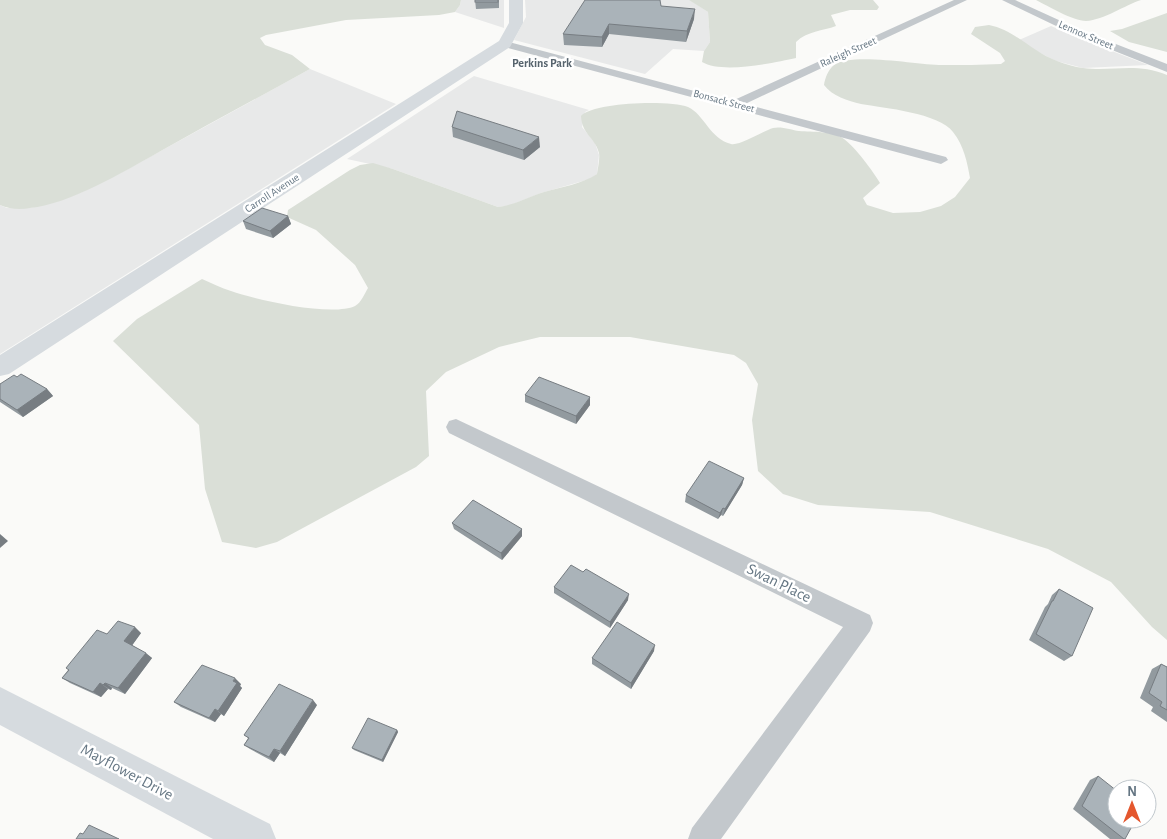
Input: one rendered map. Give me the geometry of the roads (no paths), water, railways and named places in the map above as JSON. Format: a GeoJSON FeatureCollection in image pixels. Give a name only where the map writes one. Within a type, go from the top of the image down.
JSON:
{"type":"FeatureCollection","features":[{"type":"Feature","properties":{"kind":"street"},"geometry":{"type":"LineString","coordinates":[[505,44],[516,23],[516,0]]}},
{"type":"Feature","properties":{"kind":"street","name":"Raleigh Street"},"geometry":{"type":"LineString","coordinates":[[735,104],[962,0]]}},
{"type":"Feature","properties":{"kind":"street","name":"Lennox Street"},"geometry":{"type":"LineString","coordinates":[[1007,0],[1081,34],[1167,68]]}},
{"type":"Feature","properties":{"kind":"street","name":"Bonsack Street"},"geometry":{"type":"LineString","coordinates":[[505,44],[942,160]]}},
{"type":"Feature","properties":{"kind":"street","name":"Carroll Avenue"},"geometry":{"type":"LineString","coordinates":[[0,367],[505,44]]}},
{"type":"Feature","properties":{"kind":"street","name":"Swan Place"},"geometry":{"type":"LineString","coordinates":[[456,427],[861,623],[703,839]]}},
{"type":"Feature","properties":{"kind":"street","name":"Mayflower Drive"},"geometry":{"type":"LineString","coordinates":[[0,706],[255,839]]}},
{"type":"Feature","properties":{"kind":"district","name":"Perkins Park"},"geometry":{"type":"Point","coordinates":[542,63]}}]}
